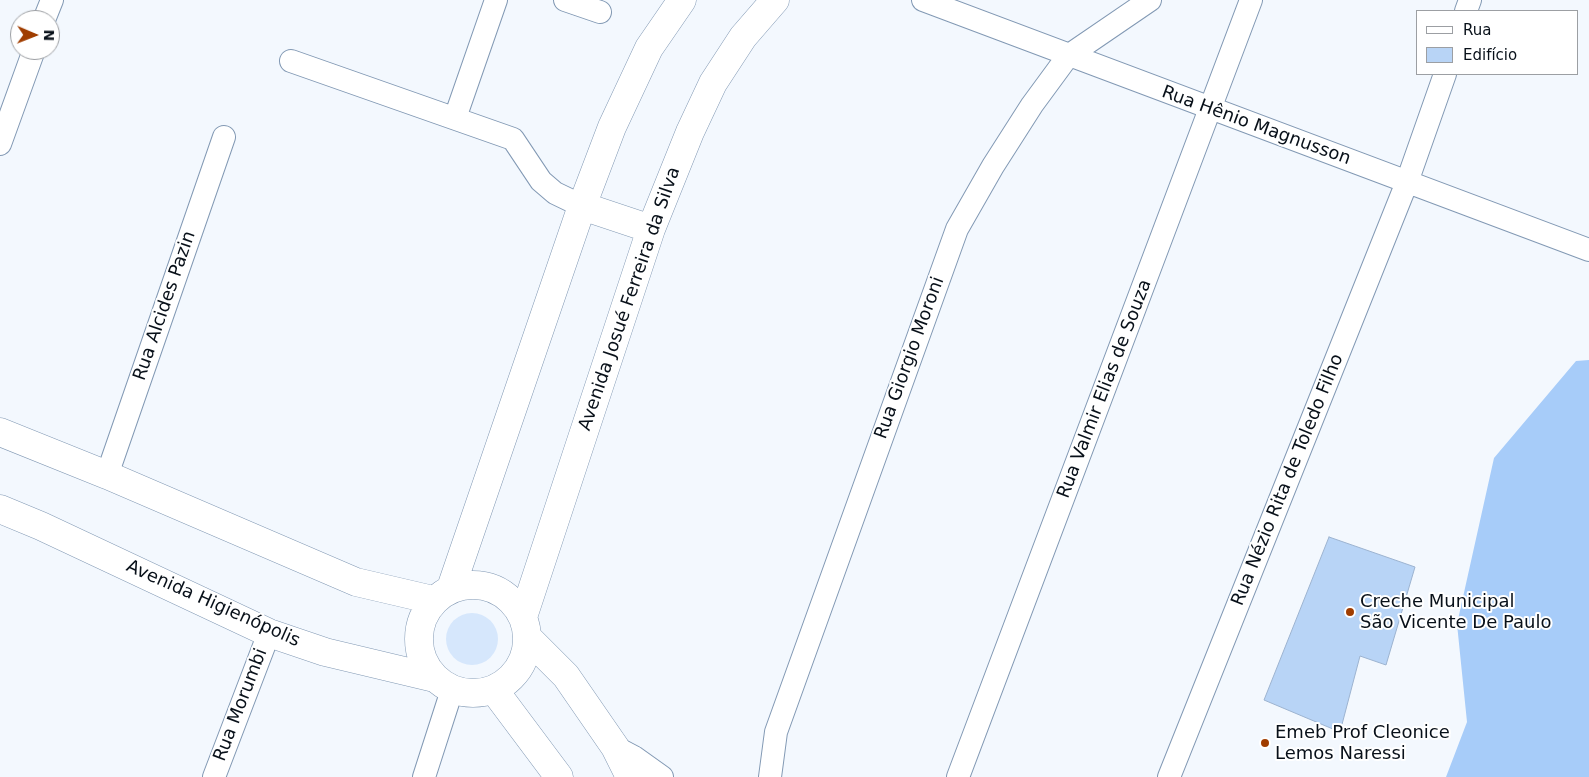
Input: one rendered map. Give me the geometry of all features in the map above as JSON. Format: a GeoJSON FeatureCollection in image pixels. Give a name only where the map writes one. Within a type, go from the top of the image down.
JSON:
{"type":"FeatureCollection","features":[{"type":"Feature","properties":{"kind":"main road"},"geometry":{"type":"LineString","coordinates":[[525,628],[523,659],[512,678],[494,690],[473,694],[443,684],[422,660],[418,639],[422,618],[442,594],[582,206],[616,118],[650,48],[682,0]]}},
{"type":"Feature","properties":{"kind":"main road","name":"Avenida Josué Ferreira da Silva"},"geometry":{"type":"LineString","coordinates":[[525,628],[651,229],[690,132],[713,83],[743,37],[775,0]]}},
{"type":"Feature","properties":{"kind":"main road"},"geometry":{"type":"LineString","coordinates":[[582,206],[651,229]]}},
{"type":"Feature","properties":{"kind":"main road"},"geometry":{"type":"LineString","coordinates":[[0,432],[107,475],[356,582],[442,594],[472,584],[493,588],[511,599],[525,628],[566,676],[615,748],[630,777]]}},
{"type":"Feature","properties":{"kind":"main road","name":"Avenida Higienópolis"},"geometry":{"type":"LineString","coordinates":[[0,509],[269,633],[325,652],[443,684]]}},
{"type":"Feature","properties":{"kind":"main road"},"geometry":{"type":"LineString","coordinates":[[494,690],[559,777]]}},
{"type":"Feature","properties":{"kind":"street"},"geometry":{"type":"LineString","coordinates":[[455,118],[496,0]]}},
{"type":"Feature","properties":{"kind":"street"},"geometry":{"type":"LineString","coordinates":[[565,0],[600,12]]}},
{"type":"Feature","properties":{"kind":"street","name":"Rua Hênio Magnusson"},"geometry":{"type":"LineString","coordinates":[[923,0],[1589,250]]}},
{"type":"Feature","properties":{"kind":"street","name":"Rua Giorgio Moroni"},"geometry":{"type":"LineString","coordinates":[[770,777],[776,732],[957,229],[993,166],[1032,105],[1068,56],[1150,0]]}},
{"type":"Feature","properties":{"kind":"street","name":"Rua Valmir Elias de Souza"},"geometry":{"type":"LineString","coordinates":[[958,777],[1251,0]]}},
{"type":"Feature","properties":{"kind":"street"},"geometry":{"type":"LineString","coordinates":[[0,144],[30,60]]}},
{"type":"Feature","properties":{"kind":"street"},"geometry":{"type":"LineString","coordinates":[[291,61],[513,139],[541,181],[555,193],[582,206]]}},
{"type":"Feature","properties":{"kind":"street","name":"Rua Nézio Rita de Toledo Filho"},"geometry":{"type":"LineString","coordinates":[[1169,777],[1407,182],[1445,75]]}},
{"type":"Feature","properties":{"kind":"street","name":"Rua Alcides Pazin"},"geometry":{"type":"LineString","coordinates":[[107,475],[224,138]]}},
{"type":"Feature","properties":{"kind":"street","name":"Rua Morumbi"},"geometry":{"type":"LineString","coordinates":[[214,777],[269,633]]}},
{"type":"Feature","properties":{"kind":"street"},"geometry":{"type":"LineString","coordinates":[[424,777],[443,684]]}},
{"type":"Feature","properties":{"kind":"street"},"geometry":{"type":"LineString","coordinates":[[615,748],[634,757],[662,777]]}},
{"type":"Feature","properties":{"kind":"shaded area"},"geometry":{"type":"Polygon","coordinates":[[[1589,360],[1589,777],[1446,777],[1467,722],[1457,624],[1494,458],[1576,361],[1589,360]]]}},
{"type":"Feature","properties":{"kind":"shaded area"},"geometry":{"type":"Polygon","coordinates":[[[472,613],[482,615],[490,621],[496,629],[498,639],[496,649],[490,657],[482,663],[472,665],[462,663],[454,657],[448,649],[446,639],[448,629],[454,621],[462,615],[472,613]]]}},
{"type":"Feature","properties":{"kind":"building","name":"Creche Municipal São Vicente De Paulo"},"geometry":{"type":"Polygon","coordinates":[[[1329,537],[1415,567],[1386,665],[1360,656],[1340,732],[1264,700],[1329,537]]]}},
{"type":"Feature","properties":{"kind":"place","name":"Creche Municipal São Vicente De Paulo"},"geometry":{"type":"Point","coordinates":[1350,612]}},
{"type":"Feature","properties":{"kind":"place","name":"Emeb Prof Cleonice Lemos Naressi"},"geometry":{"type":"Point","coordinates":[1265,743]}}]}
